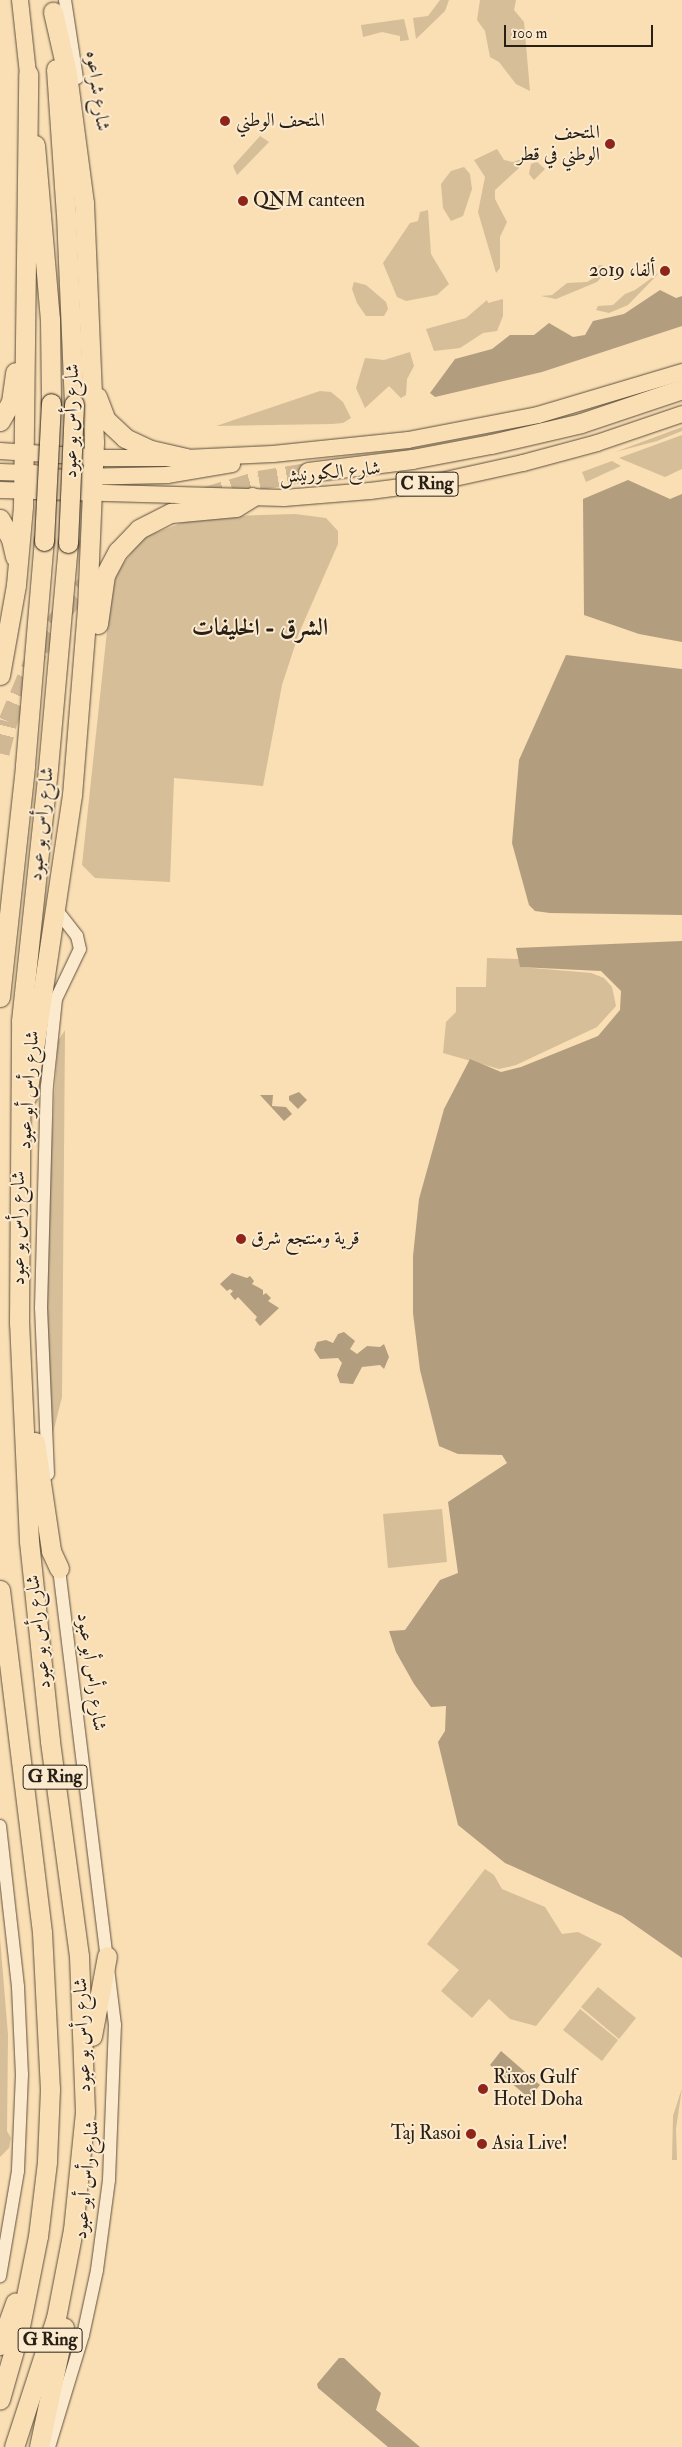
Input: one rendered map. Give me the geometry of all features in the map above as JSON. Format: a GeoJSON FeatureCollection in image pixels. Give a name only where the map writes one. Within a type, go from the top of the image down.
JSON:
{"type":"FeatureCollection","features":[{"type":"Feature","properties":{"kind":"highway"},"geometry":{"type":"LineString","coordinates":[[18,1123],[36,1054],[72,795],[94,457],[92,374],[81,186],[67,73],[56,4]]}},
{"type":"Feature","properties":{"kind":"highway","name":"شارع رأس بو عبود"},"geometry":{"type":"LineString","coordinates":[[14,2447],[53,2327],[73,2230],[82,2165],[86,2071],[79,1956],[50,1741],[29,1541],[19,1323],[18,1123],[20,1021],[48,768],[68,543],[74,404],[56,4]]}},
{"type":"Feature","properties":{"kind":"highway"},"geometry":{"type":"LineString","coordinates":[[0,675],[13,605],[24,482],[28,74]]}},
{"type":"Feature","properties":{"kind":"highway","name":"شارع رأس بو عبود"},"geometry":{"type":"LineString","coordinates":[[0,998],[25,765],[44,541],[51,403],[43,219],[28,74]]}},
{"type":"Feature","properties":{"kind":"highway"},"geometry":{"type":"LineString","coordinates":[[0,421],[11,402],[15,386],[26,234]]}},
{"type":"Feature","properties":{"kind":"highway"},"geometry":{"type":"LineString","coordinates":[[92,374],[103,414],[119,434],[140,446],[186,458]]}},
{"type":"Feature","properties":{"kind":"highway"},"geometry":{"type":"LineString","coordinates":[[308,472],[412,459],[491,444],[581,423],[682,389]]}},
{"type":"Feature","properties":{"kind":"highway"},"geometry":{"type":"LineString","coordinates":[[72,795],[88,739],[102,583],[113,558],[130,537],[160,517],[183,510],[236,507],[252,497]]}},
{"type":"Feature","properties":{"kind":"highway"},"geometry":{"type":"LineString","coordinates":[[0,519],[11,539],[15,554],[13,605]]}},
{"type":"Feature","properties":{"kind":"highway"},"geometry":{"type":"LineString","coordinates":[[19,1323],[51,1551],[59,1568]]}},
{"type":"Feature","properties":{"kind":"highway","name":"شارع رأس بو عبود"},"geometry":{"type":"LineString","coordinates":[[0,1590],[48,1993],[50,2099],[38,2236],[18,2336],[0,2399]]}},
{"type":"Feature","properties":{"kind":"highway"},"geometry":{"type":"LineString","coordinates":[[86,2071],[107,1956]]}},
{"type":"Feature","properties":{"kind":"highway"},"geometry":{"type":"LineString","coordinates":[[39,2447],[66,2318],[73,2230]]}},
{"type":"Feature","properties":{"kind":"highway"},"geometry":{"type":"LineString","coordinates":[[0,2345],[38,2236]]}},
{"type":"Feature","properties":{"kind":"main road","name":"شارع رأس بو عبود"},"geometry":{"type":"LineString","coordinates":[[20,0],[28,74]]}},
{"type":"Feature","properties":{"kind":"main road","name":"شارع الكورنيش"},"geometry":{"type":"LineString","coordinates":[[94,457],[186,458],[274,454],[408,440],[475,429],[577,405],[682,372]]}},
{"type":"Feature","properties":{"kind":"main road","name":"شارع الكورنيش"},"geometry":{"type":"LineString","coordinates":[[93,486],[284,498],[432,483],[598,443],[682,414]]}},
{"type":"Feature","properties":{"kind":"main road","name":"C Ring"},"geometry":{"type":"LineString","coordinates":[[0,451],[94,457]]}},
{"type":"Feature","properties":{"kind":"main road"},"geometry":{"type":"LineString","coordinates":[[93,486],[167,475],[274,454]]}},
{"type":"Feature","properties":{"kind":"main road"},"geometry":{"type":"LineString","coordinates":[[0,472],[24,482],[82,471],[89,467],[94,457]]}},
{"type":"Feature","properties":{"kind":"main road","name":"C Ring"},"geometry":{"type":"LineString","coordinates":[[0,490],[24,482],[93,486]]}},
{"type":"Feature","properties":{"kind":"street","name":"شارع رأس أبو عبود"},"geometry":{"type":"LineString","coordinates":[[49,2447],[83,2335],[96,2270],[109,2180],[115,2025],[59,1568],[42,1383],[42,1191],[53,1012],[61,987],[80,949],[77,936],[56,909]]}},
{"type":"Feature","properties":{"kind":"street"},"geometry":{"type":"LineString","coordinates":[[0,1826],[18,1987],[22,2074],[18,2172],[0,2276]]}},
{"type":"Feature","properties":{"kind":"shaded area"},"geometry":{"type":"Polygon","coordinates":[[[440,0],[449,0],[445,11],[416,39],[413,18],[428,16],[440,0]]]}},
{"type":"Feature","properties":{"kind":"shaded area"},"geometry":{"type":"Polygon","coordinates":[[[480,0],[516,0],[514,10],[524,22],[530,91],[516,84],[499,62],[490,57],[485,31],[477,20],[480,0]]]}},
{"type":"Feature","properties":{"kind":"shaded area"},"geometry":{"type":"Polygon","coordinates":[[[404,19],[409,40],[400,41],[400,36],[382,32],[363,37],[361,25],[404,19]]]}},
{"type":"Feature","properties":{"kind":"shaded area"},"geometry":{"type":"Polygon","coordinates":[[[260,136],[269,142],[237,175],[233,166],[260,136]]]}},
{"type":"Feature","properties":{"kind":"shaded area"},"geometry":{"type":"Polygon","coordinates":[[[497,149],[504,160],[513,162],[521,159],[519,168],[495,190],[495,199],[507,222],[500,237],[500,268],[496,273],[478,212],[485,177],[474,160],[497,149]]]}},
{"type":"Feature","properties":{"kind":"shaded area"},"geometry":{"type":"Polygon","coordinates":[[[537,162],[545,169],[534,180],[529,174],[531,164],[537,162]]]}},
{"type":"Feature","properties":{"kind":"shaded area"},"geometry":{"type":"Polygon","coordinates":[[[464,167],[470,174],[472,189],[463,216],[451,221],[443,208],[441,184],[451,171],[464,167]]]}},
{"type":"Feature","properties":{"kind":"shaded area"},"geometry":{"type":"Polygon","coordinates":[[[428,210],[431,254],[449,284],[437,295],[406,301],[397,297],[383,263],[410,223],[418,221],[420,212],[428,210]]]}},
{"type":"Feature","properties":{"kind":"shaded area"},"geometry":{"type":"Polygon","coordinates":[[[599,265],[604,266],[605,273],[597,282],[556,299],[541,296],[552,295],[567,283],[587,282],[594,278],[599,265]]]}},
{"type":"Feature","properties":{"kind":"shaded area"},"geometry":{"type":"Polygon","coordinates":[[[660,272],[628,305],[609,313],[596,310],[598,306],[613,305],[625,294],[635,290],[660,272]]]}},
{"type":"Feature","properties":{"kind":"shaded area"},"geometry":{"type":"Polygon","coordinates":[[[354,282],[366,285],[386,302],[388,309],[384,316],[366,316],[357,303],[352,289],[354,282]]]}},
{"type":"Feature","properties":{"kind":"shaded area"},"geometry":{"type":"Polygon","coordinates":[[[660,290],[676,298],[682,296],[682,326],[542,372],[435,397],[430,393],[455,359],[492,349],[510,335],[534,335],[549,323],[573,337],[585,335],[593,321],[624,314],[660,290]]]}},
{"type":"Feature","properties":{"kind":"shaded area"},"geometry":{"type":"Polygon","coordinates":[[[503,299],[503,316],[497,331],[483,333],[460,348],[434,351],[426,329],[466,318],[487,300],[488,303],[503,299]]]}},
{"type":"Feature","properties":{"kind":"shaded area"},"geometry":{"type":"Polygon","coordinates":[[[410,352],[414,366],[407,379],[406,395],[401,398],[389,386],[365,408],[356,388],[365,358],[384,360],[410,352]]]}},
{"type":"Feature","properties":{"kind":"shaded area"},"geometry":{"type":"Polygon","coordinates":[[[320,391],[331,392],[343,402],[351,418],[343,423],[332,424],[216,426],[320,391]]]}},
{"type":"Feature","properties":{"kind":"shaded area"},"geometry":{"type":"Polygon","coordinates":[[[682,427],[682,431],[657,441],[615,452],[682,427]]]}},
{"type":"Feature","properties":{"kind":"shaded area"},"geometry":{"type":"Polygon","coordinates":[[[682,435],[682,469],[665,477],[619,458],[682,435]]]}},
{"type":"Feature","properties":{"kind":"shaded area"},"geometry":{"type":"Polygon","coordinates":[[[612,461],[621,466],[586,482],[582,472],[612,461]]]}},
{"type":"Feature","properties":{"kind":"shaded area"},"geometry":{"type":"Polygon","coordinates":[[[628,480],[670,499],[682,494],[682,642],[639,634],[584,615],[583,499],[628,480]]]}},
{"type":"Feature","properties":{"kind":"shaded area"},"geometry":{"type":"Polygon","coordinates":[[[295,514],[326,518],[338,531],[338,544],[299,633],[282,685],[263,786],[174,778],[170,882],[95,878],[82,865],[110,603],[117,572],[142,538],[197,517],[295,514]]]}},
{"type":"Feature","properties":{"kind":"shaded area"},"geometry":{"type":"Polygon","coordinates":[[[566,655],[682,669],[682,915],[550,913],[535,911],[529,905],[512,843],[519,760],[566,655]]]}},
{"type":"Feature","properties":{"kind":"shaded area"},"geometry":{"type":"Polygon","coordinates":[[[682,941],[682,1958],[622,1916],[505,1863],[458,1825],[438,1742],[445,1731],[446,1706],[431,1707],[414,1684],[396,1652],[389,1631],[405,1630],[440,1580],[458,1573],[448,1502],[507,1463],[502,1455],[458,1454],[439,1446],[420,1370],[413,1313],[413,1256],[419,1199],[444,1109],[470,1059],[501,1072],[521,1067],[598,1036],[620,1010],[621,991],[601,971],[520,967],[516,948],[682,941]]]}},
{"type":"Feature","properties":{"kind":"shaded area"},"geometry":{"type":"Polygon","coordinates":[[[487,958],[520,959],[521,967],[591,973],[604,978],[612,987],[616,1006],[597,1027],[516,1065],[499,1069],[443,1053],[446,1022],[456,1012],[456,987],[486,987],[487,958]]]}},
{"type":"Feature","properties":{"kind":"shaded area"},"geometry":{"type":"Polygon","coordinates":[[[65,1030],[62,1397],[52,1437],[47,1325],[49,1183],[58,1041],[65,1030]]]}},
{"type":"Feature","properties":{"kind":"shaded area"},"geometry":{"type":"Polygon","coordinates":[[[299,1092],[307,1100],[298,1109],[289,1100],[289,1096],[299,1092]]]}},
{"type":"Feature","properties":{"kind":"shaded area"},"geometry":{"type":"Polygon","coordinates":[[[260,1095],[273,1095],[272,1106],[286,1107],[292,1114],[284,1121],[260,1095]]]}},
{"type":"Feature","properties":{"kind":"shaded area"},"geometry":{"type":"Polygon","coordinates":[[[232,1273],[247,1278],[250,1276],[254,1281],[252,1284],[263,1290],[263,1295],[266,1293],[271,1298],[268,1301],[279,1308],[260,1326],[255,1320],[257,1317],[238,1297],[235,1300],[230,1294],[233,1291],[230,1289],[227,1291],[220,1284],[232,1273]]]}},
{"type":"Feature","properties":{"kind":"shaded area"},"geometry":{"type":"Polygon","coordinates":[[[344,1332],[355,1341],[350,1349],[357,1354],[367,1346],[380,1347],[384,1344],[389,1357],[384,1369],[380,1365],[362,1367],[353,1384],[340,1383],[337,1375],[342,1363],[338,1358],[320,1359],[314,1350],[317,1342],[326,1340],[333,1343],[338,1334],[344,1332]]]}},
{"type":"Feature","properties":{"kind":"shaded area"},"geometry":{"type":"Polygon","coordinates":[[[442,1509],[447,1562],[388,1568],[383,1514],[442,1509]]]}},
{"type":"Feature","properties":{"kind":"shaded area"},"geometry":{"type":"Polygon","coordinates":[[[485,1869],[494,1875],[502,1889],[545,1907],[562,1934],[578,1932],[602,1944],[536,2026],[510,2019],[489,1999],[472,2018],[441,1991],[459,1970],[427,1944],[485,1869]]]}},
{"type":"Feature","properties":{"kind":"shaded area"},"geometry":{"type":"Polygon","coordinates":[[[0,1938],[8,2035],[7,2131],[11,2138],[9,2148],[0,2157],[0,1938]]]}},
{"type":"Feature","properties":{"kind":"shaded area"},"geometry":{"type":"Polygon","coordinates":[[[598,1987],[636,2018],[619,2039],[581,2007],[598,1987]]]}},
{"type":"Feature","properties":{"kind":"shaded area"},"geometry":{"type":"Polygon","coordinates":[[[580,2009],[618,2040],[602,2061],[563,2030],[580,2009]]]}},
{"type":"Feature","properties":{"kind":"shaded area"},"geometry":{"type":"Polygon","coordinates":[[[501,2051],[540,2085],[529,2098],[490,2065],[501,2051]]]}},
{"type":"Feature","properties":{"kind":"shaded area"},"geometry":{"type":"Polygon","coordinates":[[[682,2088],[676,2129],[677,2160],[672,2160],[673,2116],[682,2088]]]}},
{"type":"Feature","properties":{"kind":"shaded area"},"geometry":{"type":"Polygon","coordinates":[[[339,2358],[344,2358],[381,2393],[376,2410],[420,2447],[388,2447],[318,2388],[317,2384],[339,2358]]]}},
{"type":"Feature","properties":{"kind":"tunnel"},"geometry":{"type":"LineString","coordinates":[[205,496],[259,480],[308,472]]}},
{"type":"Feature","properties":{"kind":"tunnel"},"geometry":{"type":"LineString","coordinates":[[0,753],[8,721],[39,648],[63,611],[95,573]]}},
{"type":"Feature","properties":{"kind":"place","name":"المتحف الوطني"},"geometry":{"type":"Point","coordinates":[225,121]}},
{"type":"Feature","properties":{"kind":"place","name":"المتحف الوطني في قطر"},"geometry":{"type":"Point","coordinates":[610,144]}},
{"type":"Feature","properties":{"kind":"place","name":"QNM canteen"},"geometry":{"type":"Point","coordinates":[243,201]}},
{"type":"Feature","properties":{"kind":"place","name":"ألفا، 2019"},"geometry":{"type":"Point","coordinates":[665,271]}},
{"type":"Feature","properties":{"kind":"place","name":"قرية ومنتجع شرق"},"geometry":{"type":"Point","coordinates":[241,1239]}},
{"type":"Feature","properties":{"kind":"place","name":"Rixos Gulf Hotel Doha"},"geometry":{"type":"Point","coordinates":[483,2089]}},
{"type":"Feature","properties":{"kind":"place","name":"Taj Rasoi"},"geometry":{"type":"Point","coordinates":[471,2134]}},
{"type":"Feature","properties":{"kind":"place","name":"Asia Live!"},"geometry":{"type":"Point","coordinates":[482,2144]}},
{"type":"Feature","properties":{"kind":"district","name":"الشرق - الخليفات"},"geometry":{"type":"Point","coordinates":[260,628]}}]}
